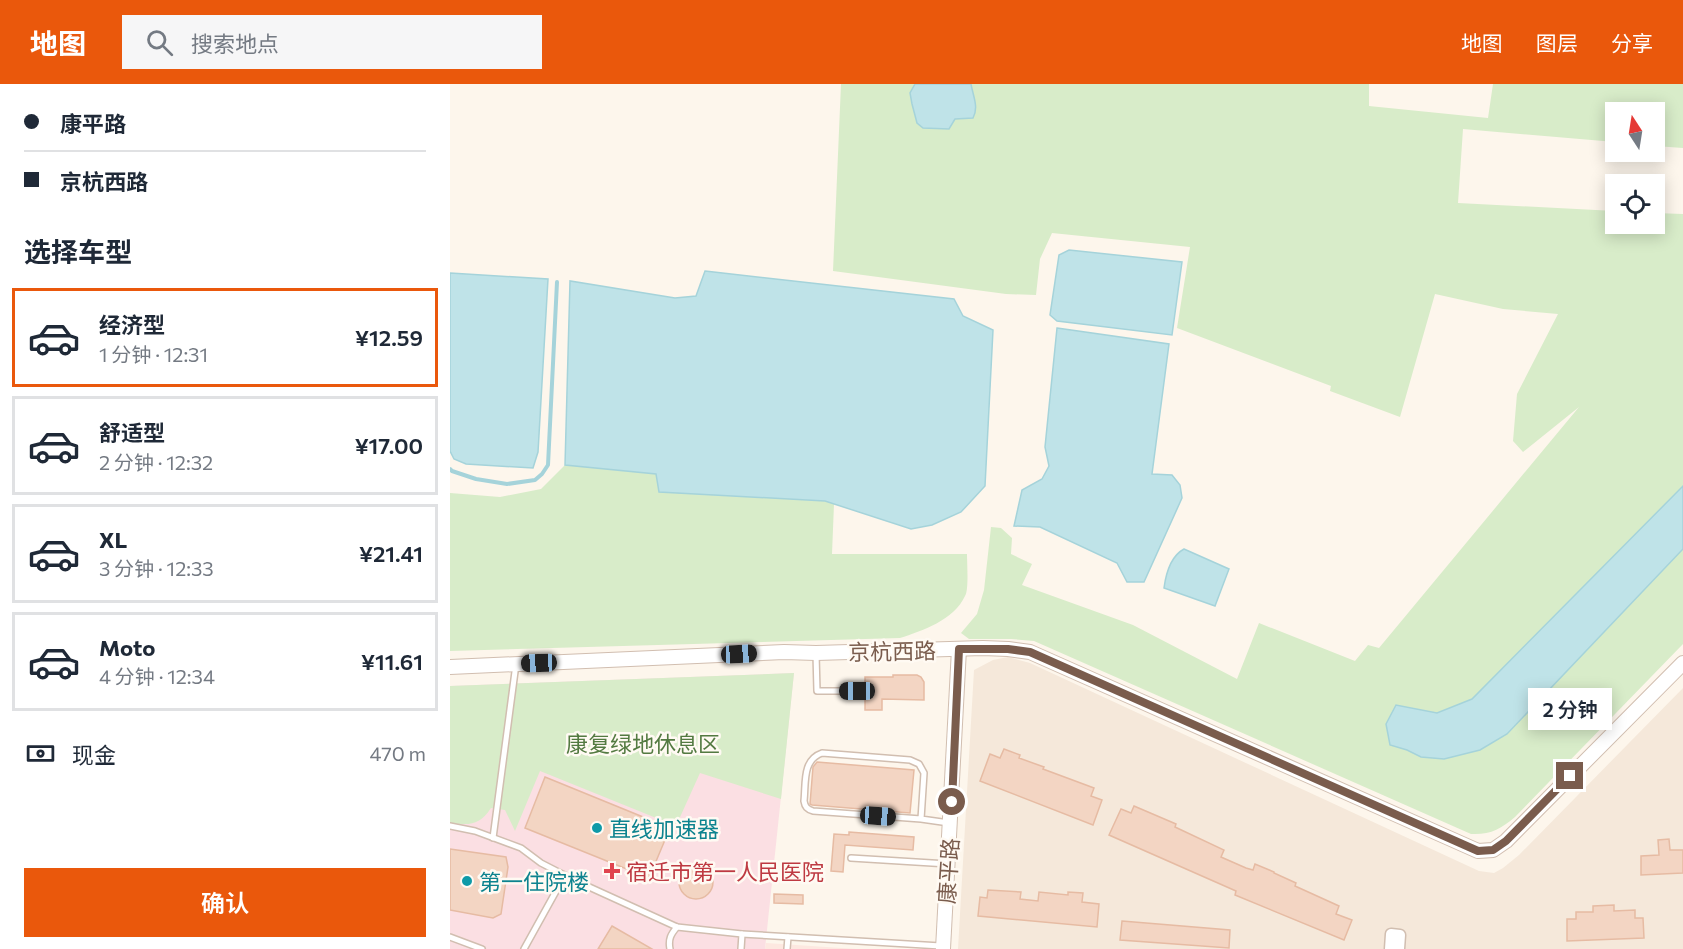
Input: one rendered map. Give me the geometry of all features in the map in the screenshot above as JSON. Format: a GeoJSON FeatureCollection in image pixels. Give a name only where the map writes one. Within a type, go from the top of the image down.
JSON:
{"type":"FeatureCollection","features":[{"type":"Feature","properties":{"kind":"street","name":"康平路"},"geometry":{"type":"LineString","coordinates":[[943,948],[959,649]]}},
{"type":"Feature","properties":{"kind":"street","name":"京杭西路"},"geometry":{"type":"LineString","coordinates":[[450,667],[784,652],[1008,649],[1030,652],[1478,851],[1493,850],[1506,841],[1683,663]]}},
{"type":"Feature","properties":{"kind":"street"},"geometry":{"type":"LineString","coordinates":[[1390,949],[1391,934],[1400,935],[1399,949]]}},
{"type":"Feature","properties":{"kind":"lane"},"geometry":{"type":"LineString","coordinates":[[816,652],[817,691],[857,691]]}},
{"type":"Feature","properties":{"kind":"lane"},"geometry":{"type":"LineString","coordinates":[[493,838],[516,664]]}},
{"type":"Feature","properties":{"kind":"lane"},"geometry":{"type":"LineString","coordinates":[[921,819],[924,773],[919,764],[910,760],[822,753],[809,762],[804,801],[808,809],[951,823]]}},
{"type":"Feature","properties":{"kind":"lane"},"geometry":{"type":"LineString","coordinates":[[450,826],[474,831],[521,848],[541,863],[677,927],[742,934],[943,948]]}},
{"type":"Feature","properties":{"kind":"lane"},"geometry":{"type":"LineString","coordinates":[[851,858],[948,864]]}},
{"type":"Feature","properties":{"kind":"lane"},"geometry":{"type":"LineString","coordinates":[[524,949],[565,875]]}},
{"type":"Feature","properties":{"kind":"lane"},"geometry":{"type":"LineString","coordinates":[[670,949],[670,934],[677,927]]}},
{"type":"Feature","properties":{"kind":"lane"},"geometry":{"type":"LineString","coordinates":[[741,949],[742,934]]}},
{"type":"Feature","properties":{"kind":"lane"},"geometry":{"type":"LineString","coordinates":[[787,949],[788,937]]}},
{"type":"Feature","properties":{"kind":"lane"},"geometry":{"type":"LineString","coordinates":[[450,938],[482,949]]}},
{"type":"Feature","properties":{"kind":"shaded area"},"geometry":{"type":"Polygon","coordinates":[[[1008,657],[1030,663],[1479,871],[1494,873],[1519,855],[1683,688],[1683,949],[958,949],[974,670],[993,660],[1008,657]]]}},
{"type":"Feature","properties":{"kind":"shaded area","name":"宿迁市第一人民医院"},"geometry":{"type":"Polygon","coordinates":[[[794,673],[765,949],[450,949],[450,686],[794,673]]]}},
{"type":"Feature","properties":{"kind":"shaded area"},"geometry":{"type":"Polygon","coordinates":[[[766,943],[856,949],[765,949],[766,943]]]}},
{"type":"Feature","properties":{"kind":"green space"},"geometry":{"type":"Polygon","coordinates":[[[841,84],[1369,84],[1369,106],[1488,118],[1493,84],[1683,84],[1683,148],[1665,147],[1665,102],[1605,102],[1605,141],[1463,129],[1458,203],[1605,210],[1605,234],[1665,234],[1665,213],[1683,214],[1683,644],[1515,817],[1495,830],[1471,834],[1034,641],[969,639],[961,633],[977,614],[984,590],[991,527],[1001,528],[1012,538],[1011,554],[1032,564],[1022,585],[1133,625],[1237,679],[1259,623],[1355,661],[1368,645],[1379,648],[1579,407],[1523,452],[1513,441],[1517,394],[1558,314],[1503,309],[1435,294],[1400,417],[1330,391],[1331,386],[1177,328],[1190,247],[1052,233],[1040,259],[1036,295],[1006,294],[833,271],[841,84]]]}},
{"type":"Feature","properties":{"kind":"green space"},"geometry":{"type":"Polygon","coordinates":[[[565,465],[656,474],[659,492],[825,501],[834,504],[832,554],[967,554],[966,593],[960,604],[945,618],[927,628],[900,638],[450,651],[450,493],[500,497],[541,489],[565,465]]]}},
{"type":"Feature","properties":{"kind":"green space","name":"康复绿地休息区"},"geometry":{"type":"Polygon","coordinates":[[[794,673],[781,799],[700,773],[676,826],[540,771],[515,831],[505,810],[491,808],[487,814],[474,823],[450,823],[450,686],[794,673]]]}},
{"type":"Feature","properties":{"kind":"water"},"geometry":{"type":"Polygon","coordinates":[[[915,84],[971,84],[976,106],[973,118],[955,119],[949,129],[923,128],[917,123],[910,93],[915,84]]]}},
{"type":"Feature","properties":{"kind":"water"},"geometry":{"type":"Polygon","coordinates":[[[1069,250],[1182,262],[1172,335],[1057,321],[1050,315],[1059,255],[1069,250]]]}},
{"type":"Feature","properties":{"kind":"water"},"geometry":{"type":"Polygon","coordinates":[[[705,271],[954,299],[963,316],[993,330],[985,486],[961,512],[932,525],[911,529],[825,501],[659,492],[656,474],[565,465],[570,281],[675,298],[696,296],[705,271]]]}},
{"type":"Feature","properties":{"kind":"water"},"geometry":{"type":"Polygon","coordinates":[[[450,273],[548,279],[538,452],[533,468],[466,464],[454,459],[450,451],[450,273]]]}},
{"type":"Feature","properties":{"kind":"water"},"geometry":{"type":"Polygon","coordinates":[[[1057,328],[1169,344],[1152,474],[1172,475],[1180,485],[1182,498],[1144,582],[1127,582],[1117,563],[1040,527],[1014,526],[1022,490],[1042,479],[1049,466],[1045,447],[1057,328]]]}},
{"type":"Feature","properties":{"kind":"water"},"geometry":{"type":"Polygon","coordinates":[[[1683,486],[1683,549],[1507,734],[1480,750],[1444,759],[1421,757],[1390,745],[1386,724],[1396,705],[1437,713],[1472,699],[1683,486]]]}},
{"type":"Feature","properties":{"kind":"water"},"geometry":{"type":"Polygon","coordinates":[[[1184,549],[1229,569],[1215,606],[1164,588],[1170,566],[1179,552],[1184,549]]]}},
{"type":"Feature","properties":{"kind":"building"},"geometry":{"type":"Polygon","coordinates":[[[893,675],[921,677],[924,682],[924,700],[882,699],[882,710],[865,710],[865,677],[893,677],[893,675]]]}},
{"type":"Feature","properties":{"kind":"building"},"geometry":{"type":"Polygon","coordinates":[[[1004,749],[1020,755],[1019,758],[1044,767],[1043,769],[1094,788],[1091,796],[1102,800],[1093,825],[980,781],[990,754],[1000,758],[1004,749]]]}},
{"type":"Feature","properties":{"kind":"building"},"geometry":{"type":"Polygon","coordinates":[[[817,762],[914,770],[910,813],[810,804],[813,767],[817,762]]]}},
{"type":"Feature","properties":{"kind":"building","name":"直线加速器"},"geometry":{"type":"Polygon","coordinates":[[[545,777],[670,828],[649,878],[525,828],[545,777]]]}},
{"type":"Feature","properties":{"kind":"building"},"geometry":{"type":"Polygon","coordinates":[[[1134,806],[1176,824],[1175,827],[1224,850],[1221,857],[1253,870],[1255,864],[1339,906],[1336,914],[1352,920],[1344,940],[1235,895],[1236,891],[1109,835],[1121,809],[1131,813],[1134,806]]]}},
{"type":"Feature","properties":{"kind":"building"},"geometry":{"type":"Polygon","coordinates":[[[849,832],[914,837],[913,850],[845,845],[843,872],[831,871],[834,834],[849,835],[849,832]]]}},
{"type":"Feature","properties":{"kind":"building"},"geometry":{"type":"Polygon","coordinates":[[[1669,839],[1670,850],[1683,850],[1683,873],[1641,875],[1641,856],[1659,855],[1658,840],[1669,839]]]}},
{"type":"Feature","properties":{"kind":"building"},"geometry":{"type":"Polygon","coordinates":[[[450,849],[506,857],[508,867],[501,914],[493,918],[450,910],[450,849]]]}},
{"type":"Feature","properties":{"kind":"building"},"geometry":{"type":"Polygon","coordinates":[[[696,865],[708,870],[713,882],[708,894],[696,899],[684,894],[679,882],[684,870],[696,865]]]}},
{"type":"Feature","properties":{"kind":"building"},"geometry":{"type":"Polygon","coordinates":[[[988,890],[1021,892],[1020,899],[1038,901],[1039,892],[1068,895],[1068,892],[1083,893],[1082,902],[1099,904],[1097,927],[978,916],[980,897],[987,898],[988,890]]]}},
{"type":"Feature","properties":{"kind":"building"},"geometry":{"type":"Polygon","coordinates":[[[774,894],[803,895],[803,904],[774,903],[774,894]]]}},
{"type":"Feature","properties":{"kind":"building"},"geometry":{"type":"Polygon","coordinates":[[[1614,905],[1614,911],[1635,910],[1635,918],[1643,918],[1644,938],[1567,941],[1567,919],[1576,919],[1576,912],[1593,912],[1593,906],[1614,905]]]}},
{"type":"Feature","properties":{"kind":"building"},"geometry":{"type":"Polygon","coordinates":[[[1122,921],[1230,930],[1229,948],[1120,940],[1122,921]]]}},
{"type":"Feature","properties":{"kind":"building"},"geometry":{"type":"Polygon","coordinates":[[[612,926],[652,949],[598,949],[612,926]]]}},
{"type":"Feature","properties":{"kind":"waterway"},"geometry":{"type":"LineString","coordinates":[[450,469],[476,479],[507,484],[535,480],[548,465],[557,282]]}},
{"type":"Feature","properties":{"kind":"place","name":"直线加速器"},"geometry":{"type":"Point","coordinates":[597,828]}},
{"type":"Feature","properties":{"kind":"place","name":"宿迁市第一人民医院"},"geometry":{"type":"Point","coordinates":[612,871]}},
{"type":"Feature","properties":{"kind":"place","name":"第一住院楼"},"geometry":{"type":"Point","coordinates":[467,881]}},
{"type":"Feature","properties":{"kind":"route"},"geometry":{"type":"LineString","coordinates":[[952,802],[959,649],[1008,649],[1030,652],[1478,851],[1493,850],[1506,841],[1570,776]]}}]}
